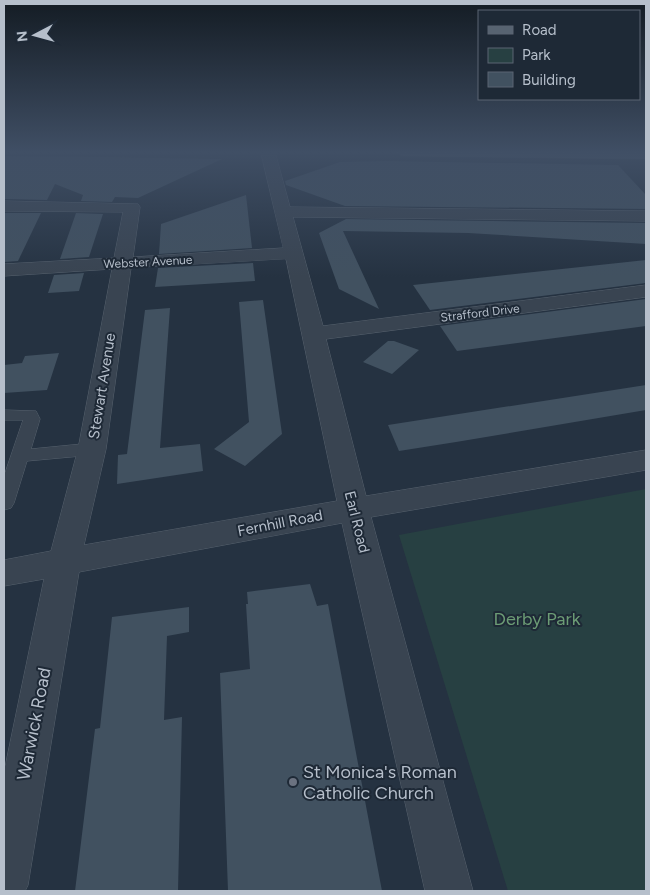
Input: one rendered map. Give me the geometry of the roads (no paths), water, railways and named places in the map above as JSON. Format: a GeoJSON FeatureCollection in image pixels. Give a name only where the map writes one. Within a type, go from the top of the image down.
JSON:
{"type":"FeatureCollection","features":[{"type":"Feature","properties":{"kind":"street","name":"Earl Road"},"geometry":{"type":"LineString","coordinates":[[279,194],[292,253],[314,334],[354,509],[449,891]]}},
{"type":"Feature","properties":{"kind":"street","name":"Stewart Avenue"},"geometry":{"type":"LineString","coordinates":[[4,206],[132,207],[92,449],[64,563]]}},
{"type":"Feature","properties":{"kind":"street"},"geometry":{"type":"LineString","coordinates":[[284,212],[345,211],[646,216]]}},
{"type":"Feature","properties":{"kind":"street","name":"Webster Avenue"},"geometry":{"type":"LineString","coordinates":[[4,270],[292,253]]}},
{"type":"Feature","properties":{"kind":"street","name":"Strafford Drive"},"geometry":{"type":"LineString","coordinates":[[314,334],[646,291]]}},
{"type":"Feature","properties":{"kind":"street","name":"Fernhill Road"},"geometry":{"type":"LineString","coordinates":[[4,573],[354,509],[646,460]]}},
{"type":"Feature","properties":{"kind":"street","name":"Warwick Road"},"geometry":{"type":"LineString","coordinates":[[4,885],[64,563]]}},
{"type":"Feature","properties":{"kind":"lane"},"geometry":{"type":"LineString","coordinates":[[4,415],[24,413],[32,418],[4,503]]}},
{"type":"Feature","properties":{"kind":"lane"},"geometry":{"type":"LineString","coordinates":[[20,456],[92,449]]}},
{"type":"Feature","properties":{"kind":"place","name":"St Monica's Roman Catholic Church"},"geometry":{"type":"Point","coordinates":[293,782]}},
{"type":"Feature","properties":{"kind":"park label","name":"Derby Park"},"geometry":{"type":"Point","coordinates":[537,619]}}]}
